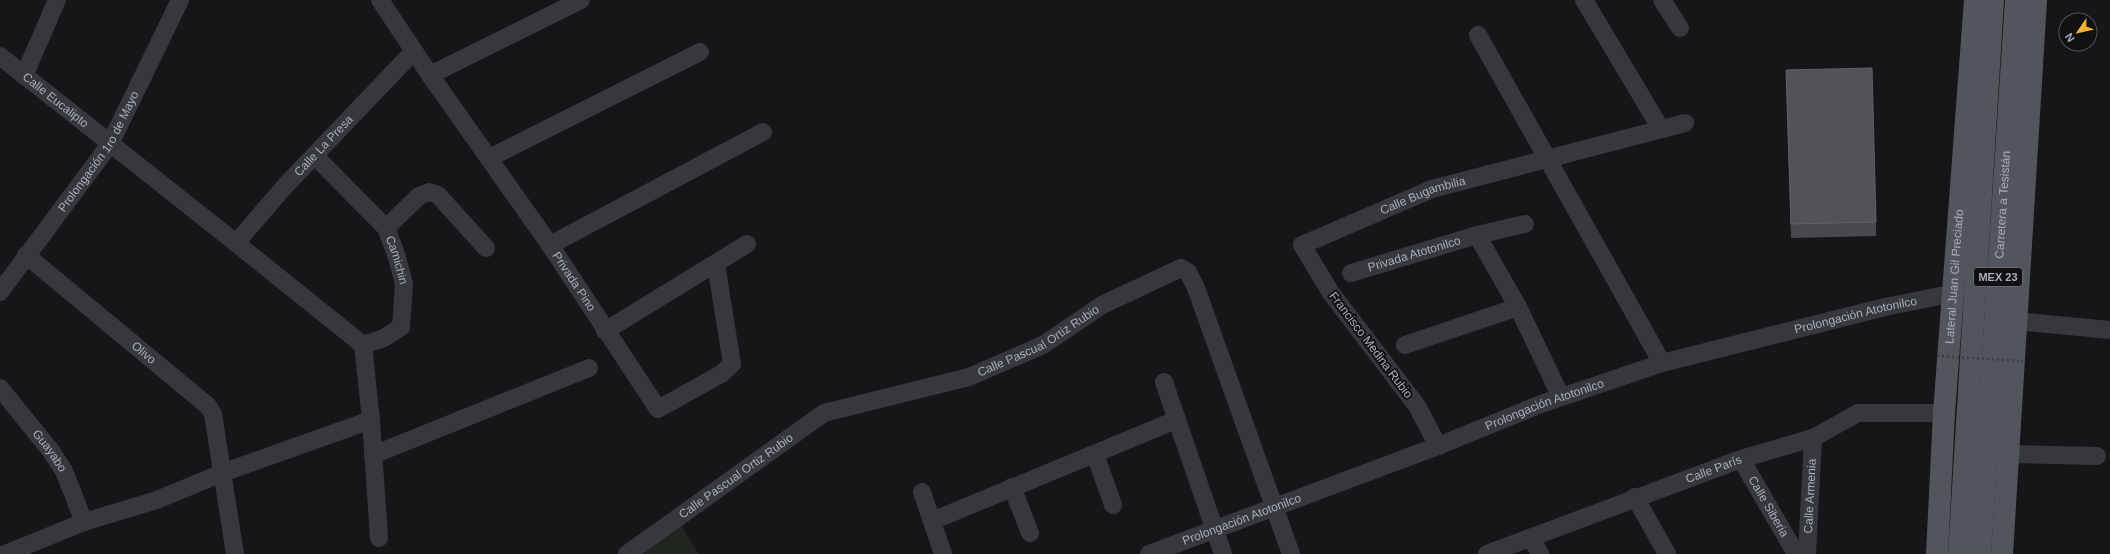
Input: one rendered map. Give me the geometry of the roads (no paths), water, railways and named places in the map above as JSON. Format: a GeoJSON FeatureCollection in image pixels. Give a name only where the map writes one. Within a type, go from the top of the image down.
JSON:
{"type":"FeatureCollection","features":[{"type":"Feature","properties":{"kind":"main road","name":"Lateral Juan Gil Preciado"},"geometry":{"type":"LineString","coordinates":[[1937,554],[1944,413],[1975,0]]}},
{"type":"Feature","properties":{"kind":"main road","name":"Carretera a Tesistán"},"geometry":{"type":"LineString","coordinates":[[1959,554],[1993,0]]}},
{"type":"Feature","properties":{"kind":"main road","name":"Carretera a Tesistán"},"geometry":{"type":"LineString","coordinates":[[1980,554],[2015,174],[2016,0]]}},
{"type":"Feature","properties":{"kind":"main road"},"geometry":{"type":"LineString","coordinates":[[2002,554],[2016,321],[2015,174],[2036,0]]}},
{"type":"Feature","properties":{"kind":"street"},"geometry":{"type":"LineString","coordinates":[[24,76],[57,0]]}},
{"type":"Feature","properties":{"kind":"street","name":"Prolongación 1ro de Mayo"},"geometry":{"type":"LineString","coordinates":[[2,284],[26,256],[110,144],[180,0]]}},
{"type":"Feature","properties":{"kind":"street","name":"Privada Pino"},"geometry":{"type":"LineString","coordinates":[[380,0],[430,75],[550,245],[605,331],[658,409],[721,374],[732,364],[716,264]]}},
{"type":"Feature","properties":{"kind":"street"},"geometry":{"type":"LineString","coordinates":[[430,75],[581,0]]}},
{"type":"Feature","properties":{"kind":"street"},"geometry":{"type":"LineString","coordinates":[[1662,0],[1680,28]]}},
{"type":"Feature","properties":{"kind":"street"},"geometry":{"type":"LineString","coordinates":[[1587,1],[1661,129]]}},
{"type":"Feature","properties":{"kind":"street"},"geometry":{"type":"LineString","coordinates":[[1478,35],[1662,363]]}},
{"type":"Feature","properties":{"kind":"street","name":"Calle La Presa"},"geometry":{"type":"LineString","coordinates":[[236,243],[285,186],[414,51]]}},
{"type":"Feature","properties":{"kind":"street"},"geometry":{"type":"LineString","coordinates":[[488,158],[700,52]]}},
{"type":"Feature","properties":{"kind":"street","name":"Calle Eucalipto"},"geometry":{"type":"LineString","coordinates":[[0,56],[363,345]]}},
{"type":"Feature","properties":{"kind":"street","name":"Calle Bugambilia"},"geometry":{"type":"LineString","coordinates":[[1302,246],[1432,189],[1685,123]]}},
{"type":"Feature","properties":{"kind":"street"},"geometry":{"type":"LineString","coordinates":[[550,245],[763,132]]}},
{"type":"Feature","properties":{"kind":"street","name":"Camichin"},"geometry":{"type":"LineString","coordinates":[[315,156],[386,228],[396,254],[404,284],[401,327],[384,338],[363,345]]}},
{"type":"Feature","properties":{"kind":"street"},"geometry":{"type":"LineString","coordinates":[[386,228],[419,196],[429,192],[438,195],[486,248]]}},
{"type":"Feature","properties":{"kind":"street","name":"Privada Atotonilco"},"geometry":{"type":"LineString","coordinates":[[1351,273],[1477,235],[1525,224]]}},
{"type":"Feature","properties":{"kind":"street","name":"Privada Atotonilco"},"geometry":{"type":"LineString","coordinates":[[1477,235],[1518,307],[1560,397]]}},
{"type":"Feature","properties":{"kind":"street"},"geometry":{"type":"LineString","coordinates":[[605,331],[716,264],[746,244]]}},
{"type":"Feature","properties":{"kind":"street","name":"Francisco Medina Rubio"},"geometry":{"type":"LineString","coordinates":[[1302,246],[1331,293],[1417,406],[1438,446]]}},
{"type":"Feature","properties":{"kind":"street","name":"Olivo"},"geometry":{"type":"LineString","coordinates":[[26,256],[208,406],[213,414],[235,554]]}},
{"type":"Feature","properties":{"kind":"street","name":"Calle Pascual Ortiz Rubio"},"geometry":{"type":"LineString","coordinates":[[627,554],[824,413],[969,377],[1043,345],[1102,305],[1166,273],[1181,268],[1188,272],[1196,288],[1291,554]]}},
{"type":"Feature","properties":{"kind":"street","name":"Prolongación Atotonilco"},"geometry":{"type":"LineString","coordinates":[[1149,554],[1274,509],[1560,397],[1662,363],[1886,307],[1940,296],[1953,296]]}},
{"type":"Feature","properties":{"kind":"street"},"geometry":{"type":"LineString","coordinates":[[1405,345],[1518,307]]}},
{"type":"Feature","properties":{"kind":"street"},"geometry":{"type":"LineString","coordinates":[[2016,321],[2110,330]]}},
{"type":"Feature","properties":{"kind":"street"},"geometry":{"type":"LineString","coordinates":[[363,345],[371,420],[379,538]]}},
{"type":"Feature","properties":{"kind":"street"},"geometry":{"type":"LineString","coordinates":[[373,455],[589,368]]}},
{"type":"Feature","properties":{"kind":"street"},"geometry":{"type":"LineString","coordinates":[[1164,382],[1224,554]]}},
{"type":"Feature","properties":{"kind":"street","name":"Guayabo"},"geometry":{"type":"LineString","coordinates":[[0,388],[51,451],[64,471],[84,522]]}},
{"type":"Feature","properties":{"kind":"street","name":"Calle París"},"geometry":{"type":"LineString","coordinates":[[1487,554],[1635,497],[1741,459],[1812,438],[1858,414],[1944,413]]}},
{"type":"Feature","properties":{"kind":"street"},"geometry":{"type":"LineString","coordinates":[[5,554],[84,522],[157,500],[222,473],[371,420]]}},
{"type":"Feature","properties":{"kind":"street"},"geometry":{"type":"LineString","coordinates":[[932,521],[1176,420]]}},
{"type":"Feature","properties":{"kind":"street","name":"Calle Armenia"},"geometry":{"type":"LineString","coordinates":[[1807,554],[1812,438]]}},
{"type":"Feature","properties":{"kind":"street"},"geometry":{"type":"LineString","coordinates":[[1095,454],[1113,505]]}},
{"type":"Feature","properties":{"kind":"street"},"geometry":{"type":"LineString","coordinates":[[2008,454],[2097,456]]}},
{"type":"Feature","properties":{"kind":"street","name":"Calle Siberia"},"geometry":{"type":"LineString","coordinates":[[1741,459],[1796,554]]}},
{"type":"Feature","properties":{"kind":"street"},"geometry":{"type":"LineString","coordinates":[[1012,487],[1030,533]]}},
{"type":"Feature","properties":{"kind":"street"},"geometry":{"type":"LineString","coordinates":[[922,492],[943,554]]}},
{"type":"Feature","properties":{"kind":"street"},"geometry":{"type":"LineString","coordinates":[[1635,497],[1667,554]]}},
{"type":"Feature","properties":{"kind":"street"},"geometry":{"type":"LineString","coordinates":[[1531,538],[1540,554]]}}]}
